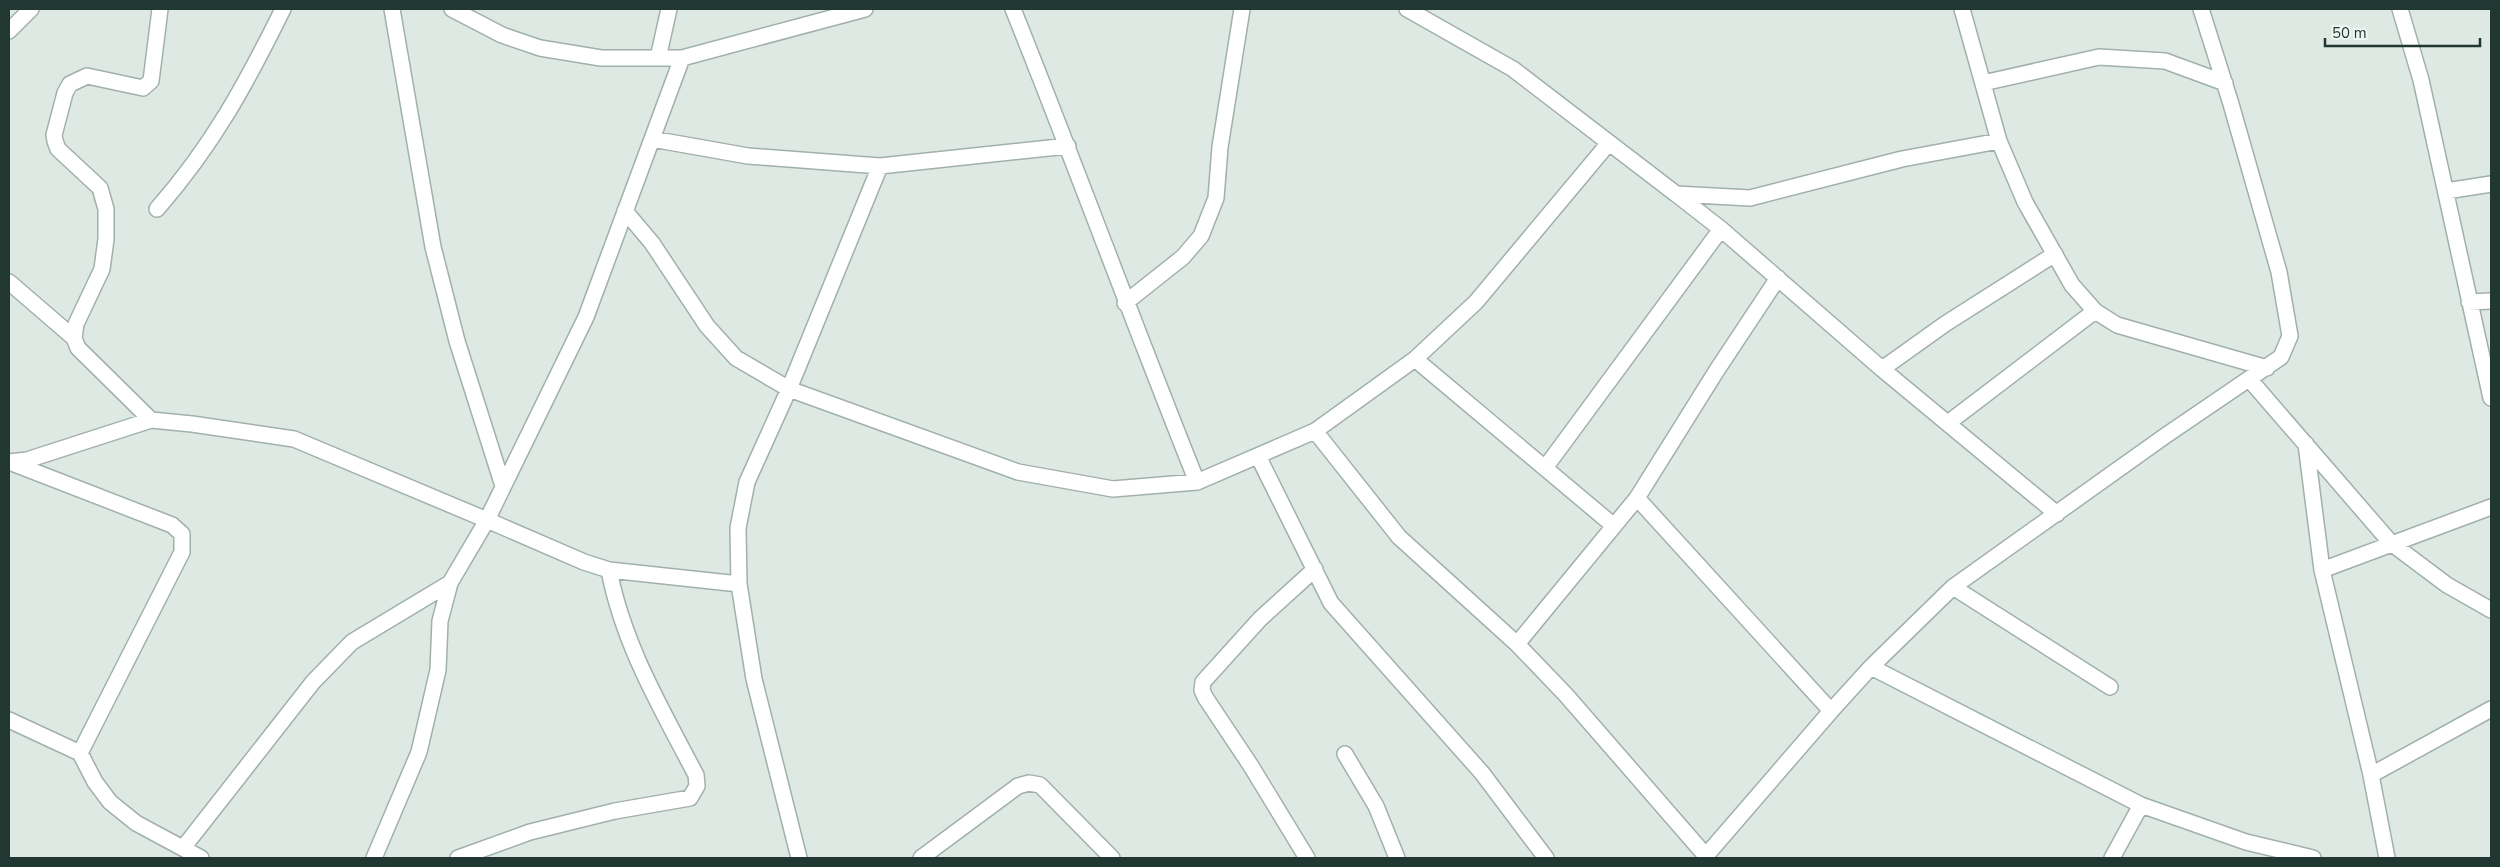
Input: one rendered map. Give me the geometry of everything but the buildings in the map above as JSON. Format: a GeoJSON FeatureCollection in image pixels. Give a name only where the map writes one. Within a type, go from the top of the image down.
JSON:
{"type":"FeatureCollection","features":[{"type":"Feature","properties":{"kind":"street"},"geometry":{"type":"LineString","coordinates":[[9,31],[31,9]]}},
{"type":"Feature","properties":{"kind":"street"},"geometry":{"type":"LineString","coordinates":[[74,338],[76,324],[102,269],[106,239],[106,209],[100,188],[58,148],[54,135],[65,93],[76,80],[87,76],[143,88],[147,86],[151,81],[160,9]]}},
{"type":"Feature","properties":{"kind":"street"},"geometry":{"type":"LineString","coordinates":[[158,209],[187,175],[238,98],[283,9]]}},
{"type":"Feature","properties":{"kind":"street"},"geometry":{"type":"LineString","coordinates":[[392,9],[433,247],[457,341],[503,486]]}},
{"type":"Feature","properties":{"kind":"street"},"geometry":{"type":"LineString","coordinates":[[452,9],[476,15],[502,35],[540,48],[601,58],[682,58],[865,9]]}},
{"type":"Feature","properties":{"kind":"street"},"geometry":{"type":"LineString","coordinates":[[658,58],[669,9]]}},
{"type":"Feature","properties":{"kind":"street"},"geometry":{"type":"LineString","coordinates":[[1013,9],[1068,146],[1125,302],[1197,482]]}},
{"type":"Feature","properties":{"kind":"street"},"geometry":{"type":"LineString","coordinates":[[1125,302],[1183,257],[1201,236],[1210,214],[1216,198],[1220,147],[1242,9]]}},
{"type":"Feature","properties":{"kind":"street"},"geometry":{"type":"LineString","coordinates":[[1407,9],[1513,69],[1608,144],[1676,194],[1721,229],[1882,369],[2057,514]]}},
{"type":"Feature","properties":{"kind":"street"},"geometry":{"type":"LineString","coordinates":[[1962,9],[1999,141],[2025,202],[2072,284],[2095,311],[2117,325],[2267,368]]}},
{"type":"Feature","properties":{"kind":"street"},"geometry":{"type":"LineString","coordinates":[[1315,431],[1399,537],[1517,644],[1566,695],[1705,857],[1831,710],[1871,667],[1953,587],[2281,357],[2290,336],[2279,272],[2225,83],[2201,9]]}},
{"type":"Feature","properties":{"kind":"street"},"geometry":{"type":"LineString","coordinates":[[2400,9],[2421,80],[2491,398]]}},
{"type":"Feature","properties":{"kind":"street"},"geometry":{"type":"LineString","coordinates":[[1983,82],[2099,57],[2164,61],[2225,83]]}},
{"type":"Feature","properties":{"kind":"street"},"geometry":{"type":"LineString","coordinates":[[374,858],[419,752],[438,670],[440,620],[450,583],[487,520],[586,317],[682,58]]}},
{"type":"Feature","properties":{"kind":"street"},"geometry":{"type":"LineString","coordinates":[[652,139],[748,156],[880,166],[1068,146]]}},
{"type":"Feature","properties":{"kind":"street"},"geometry":{"type":"LineString","coordinates":[[1676,194],[1750,198],[1902,159],[1999,141]]}},
{"type":"Feature","properties":{"kind":"street"},"geometry":{"type":"LineString","coordinates":[[625,212],[652,243],[707,326],[736,358],[790,389],[1018,472],[1112,489],[1197,482],[1315,431],[1415,359],[1476,302],[1608,144]]}},
{"type":"Feature","properties":{"kind":"street"},"geometry":{"type":"LineString","coordinates":[[799,858],[754,679],[739,584],[738,528],[747,482],[790,389],[880,166]]}},
{"type":"Feature","properties":{"kind":"street"},"geometry":{"type":"LineString","coordinates":[[2446,191],[2491,184]]}},
{"type":"Feature","properties":{"kind":"street"},"geometry":{"type":"LineString","coordinates":[[1545,468],[1721,229]]}},
{"type":"Feature","properties":{"kind":"street"},"geometry":{"type":"LineString","coordinates":[[1882,369],[1945,324],[2055,254]]}},
{"type":"Feature","properties":{"kind":"street"},"geometry":{"type":"LineString","coordinates":[[1517,644],[1637,498],[1717,370],[1778,278]]}},
{"type":"Feature","properties":{"kind":"street"},"geometry":{"type":"LineString","coordinates":[[9,282],[74,338],[78,348],[151,420]]}},
{"type":"Feature","properties":{"kind":"street"},"geometry":{"type":"LineString","coordinates":[[2469,302],[2491,301]]}},
{"type":"Feature","properties":{"kind":"street"},"geometry":{"type":"LineString","coordinates":[[1948,423],[2095,311]]}},
{"type":"Feature","properties":{"kind":"street"},"geometry":{"type":"LineString","coordinates":[[1415,359],[1614,526]]}},
{"type":"Feature","properties":{"kind":"street"},"geometry":{"type":"LineString","coordinates":[[2250,380],[2391,543],[2447,585],[2491,610]]}},
{"type":"Feature","properties":{"kind":"street"},"geometry":{"type":"LineString","coordinates":[[9,462],[27,460],[151,420],[294,439],[584,562],[609,570],[739,584]]}},
{"type":"Feature","properties":{"kind":"street"},"geometry":{"type":"LineString","coordinates":[[2306,444],[2322,570],[2371,775],[2387,858]]}},
{"type":"Feature","properties":{"kind":"street"},"geometry":{"type":"LineString","coordinates":[[1258,456],[1331,603],[1482,773],[1546,858]]}},
{"type":"Feature","properties":{"kind":"street"},"geometry":{"type":"LineString","coordinates":[[9,462],[172,525],[182,534],[182,552],[80,753]]}},
{"type":"Feature","properties":{"kind":"street"},"geometry":{"type":"LineString","coordinates":[[1637,498],[1831,710]]}},
{"type":"Feature","properties":{"kind":"street"},"geometry":{"type":"LineString","coordinates":[[2322,570],[2491,506]]}},
{"type":"Feature","properties":{"kind":"street"},"geometry":{"type":"LineString","coordinates":[[1307,858],[1251,766],[1204,697],[1202,690],[1203,682],[1260,619],[1315,569]]}},
{"type":"Feature","properties":{"kind":"street"},"geometry":{"type":"LineString","coordinates":[[458,858],[530,832],[615,810],[690,798],[697,786],[696,775],[638,663],[614,598],[609,570]]}},
{"type":"Feature","properties":{"kind":"street"},"geometry":{"type":"LineString","coordinates":[[183,848],[312,682],[352,642],[450,583]]}},
{"type":"Feature","properties":{"kind":"street"},"geometry":{"type":"LineString","coordinates":[[1953,587],[2110,687]]}},
{"type":"Feature","properties":{"kind":"street"},"geometry":{"type":"LineString","coordinates":[[1871,667],[2141,805],[2246,842],[2313,858]]}},
{"type":"Feature","properties":{"kind":"street"},"geometry":{"type":"LineString","coordinates":[[2371,775],[2491,709]]}},
{"type":"Feature","properties":{"kind":"street"},"geometry":{"type":"LineString","coordinates":[[9,720],[80,753],[95,782],[110,802],[136,823],[201,858]]}},
{"type":"Feature","properties":{"kind":"street"},"geometry":{"type":"LineString","coordinates":[[1345,754],[1376,806],[1397,858]]}},
{"type":"Feature","properties":{"kind":"street"},"geometry":{"type":"LineString","coordinates":[[921,858],[1018,786],[1029,783],[1040,785],[1112,858]]}},
{"type":"Feature","properties":{"kind":"street"},"geometry":{"type":"LineString","coordinates":[[2112,858],[2141,805]]}}]}
